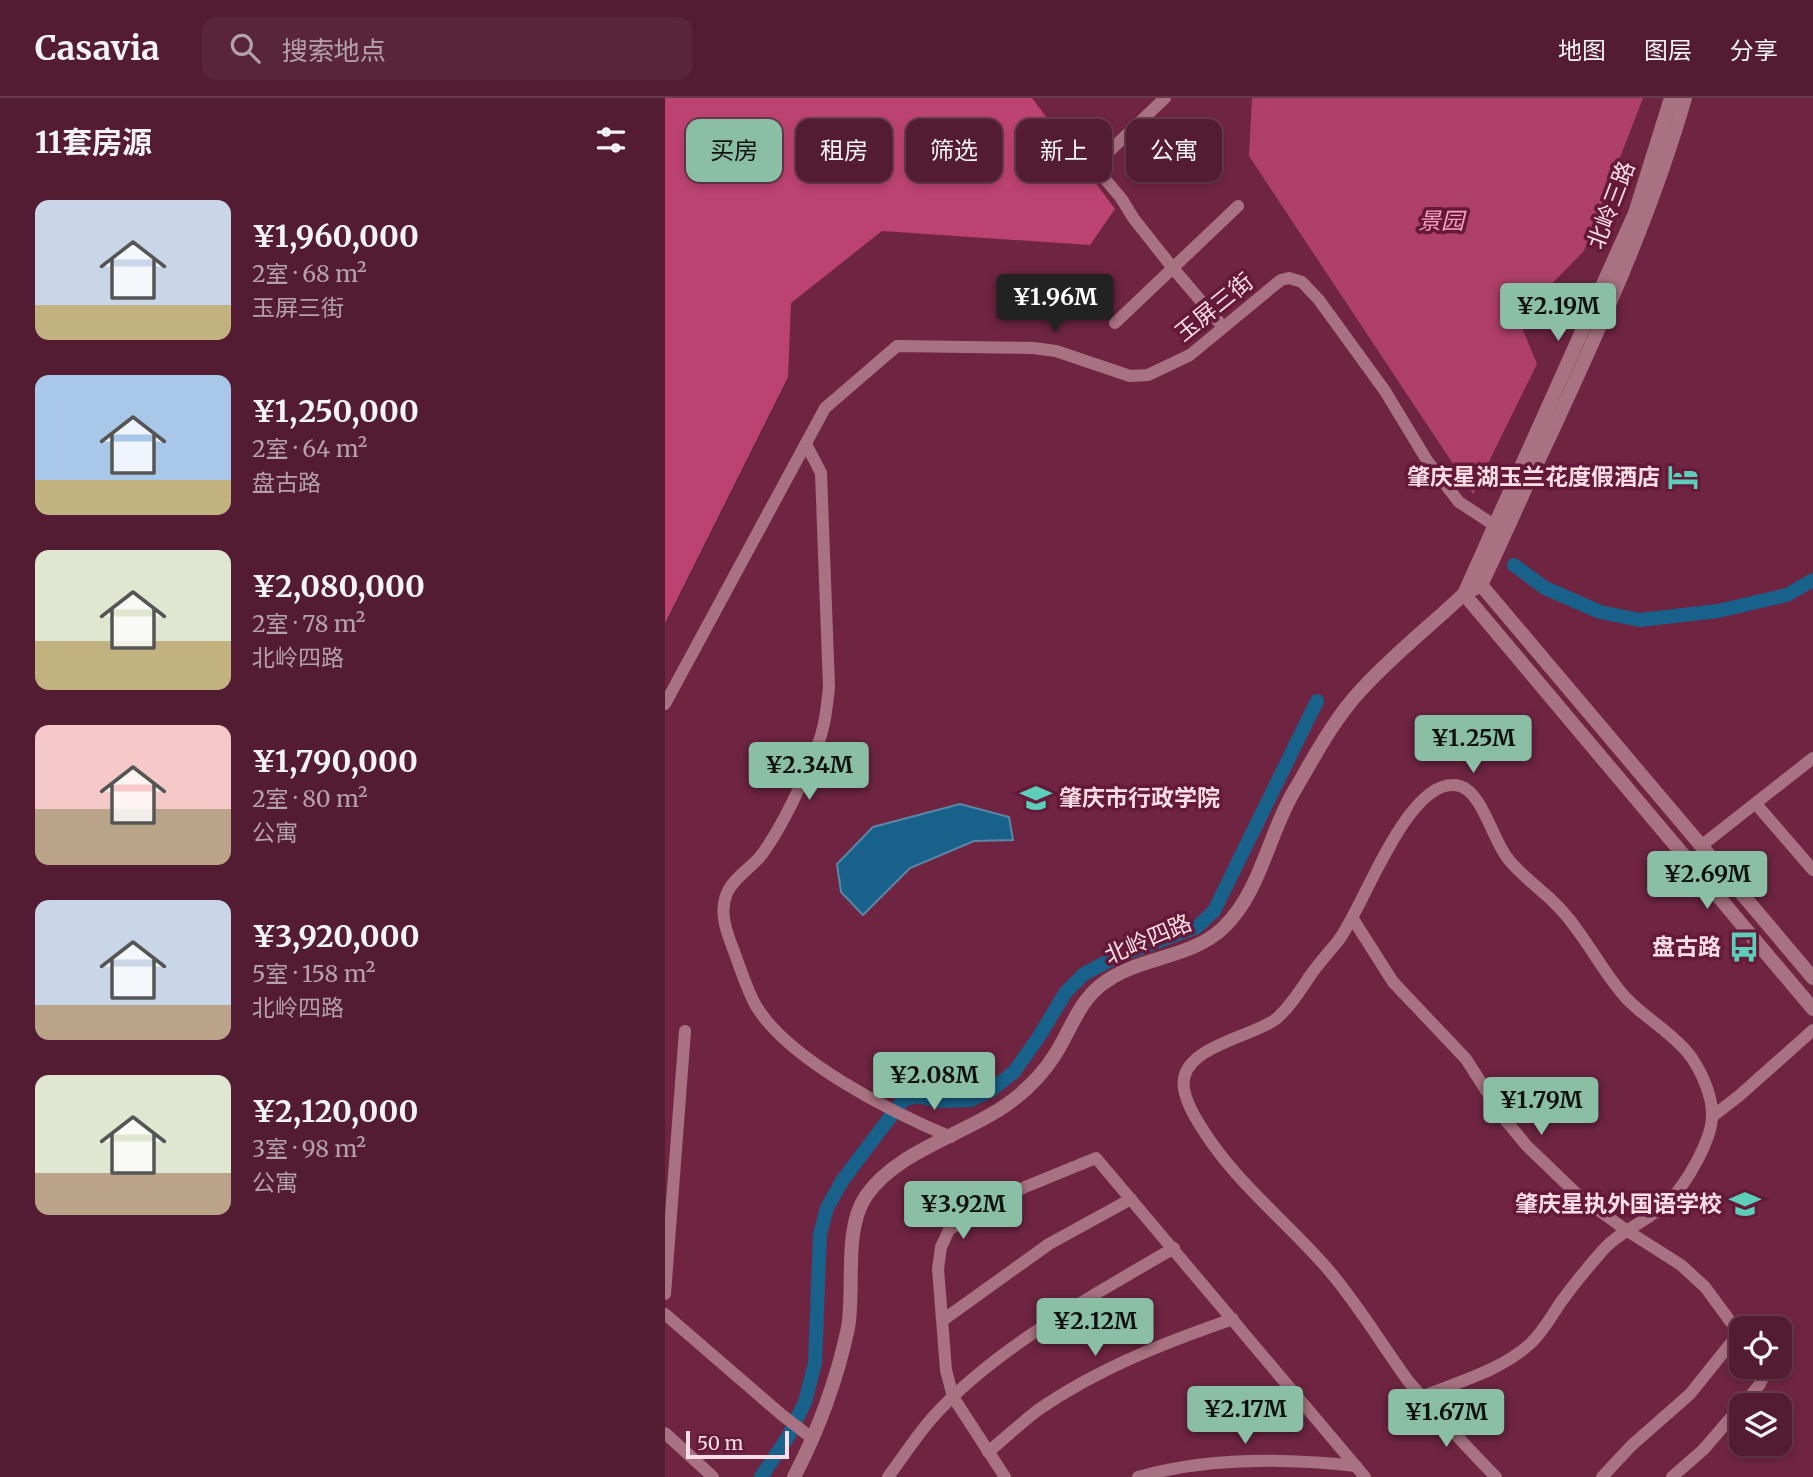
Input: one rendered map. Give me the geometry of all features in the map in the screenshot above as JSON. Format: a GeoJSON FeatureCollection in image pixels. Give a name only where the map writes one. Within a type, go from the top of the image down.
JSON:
{"type":"FeatureCollection","features":[{"type":"Feature","properties":{"kind":"street"},"geometry":{"type":"LineString","coordinates":[[1165,98],[1094,166],[1172,267],[1223,327]]}},
{"type":"Feature","properties":{"kind":"street","name":"北岭三路"},"geometry":{"type":"LineString","coordinates":[[1464,594],[1635,213],[1671,98]]}},
{"type":"Feature","properties":{"kind":"street","name":"北岭三路"},"geometry":{"type":"LineString","coordinates":[[1481,585],[1589,351],[1647,214],[1685,98]]}},
{"type":"Feature","properties":{"kind":"street"},"geometry":{"type":"LineString","coordinates":[[1115,323],[1238,206]]}},
{"type":"Feature","properties":{"kind":"street","name":"玉屏三街"},"geometry":{"type":"LineString","coordinates":[[665,704],[825,408],[897,346],[1033,348],[1056,351],[1130,376],[1148,375],[1190,355],[1281,279],[1289,278],[1302,282],[1319,300],[1385,391],[1414,440],[1459,502],[1494,525]]}},
{"type":"Feature","properties":{"kind":"street"},"geometry":{"type":"LineString","coordinates":[[806,444],[821,472],[829,687],[827,710],[818,744],[787,811],[759,857],[727,890],[723,904],[724,923],[755,1004],[773,1028],[807,1058],[882,1105],[951,1137]]}},
{"type":"Feature","properties":{"kind":"street"},"geometry":{"type":"LineString","coordinates":[[1481,585],[1813,978]]}},
{"type":"Feature","properties":{"kind":"street","name":"北岭四路"},"geometry":{"type":"LineString","coordinates":[[794,1477],[807,1435],[822,1416],[848,1327],[853,1231],[865,1197],[885,1174],[1012,1101],[1038,1078],[1056,1053],[1081,1006],[1101,985],[1122,972],[1201,944],[1222,929],[1238,911],[1255,878],[1290,797],[1359,691],[1464,594],[1481,585]]}},
{"type":"Feature","properties":{"kind":"street"},"geometry":{"type":"LineString","coordinates":[[1464,594],[1813,1009]]}},
{"type":"Feature","properties":{"kind":"street"},"geometry":{"type":"LineString","coordinates":[[1701,846],[1813,758]]}},
{"type":"Feature","properties":{"kind":"street"},"geometry":{"type":"LineString","coordinates":[[1629,790],[1643,778]]}},
{"type":"Feature","properties":{"kind":"street"},"geometry":{"type":"LineString","coordinates":[[1422,1396],[1498,1366],[1525,1348],[1607,1245],[1626,1230],[1651,1217],[1682,1187],[1694,1168],[1713,1116],[1709,1095],[1689,1054],[1644,1016],[1611,981],[1568,917],[1508,860],[1479,803],[1460,786],[1436,790],[1412,810],[1398,829],[1353,919],[1289,1007],[1259,1030],[1212,1048],[1187,1068],[1183,1080],[1193,1115],[1221,1158],[1332,1274],[1422,1396],[1496,1477]]}},
{"type":"Feature","properties":{"kind":"street"},"geometry":{"type":"LineString","coordinates":[[1756,804],[1813,870]]}},
{"type":"Feature","properties":{"kind":"street"},"geometry":{"type":"LineString","coordinates":[[1353,919],[1405,998],[1443,1033],[1465,1059],[1525,1145],[1579,1196],[1681,1265],[1705,1287],[1729,1319]]}},
{"type":"Feature","properties":{"kind":"street"},"geometry":{"type":"LineString","coordinates":[[1713,1116],[1740,1096],[1813,1030]]}},
{"type":"Feature","properties":{"kind":"street"},"geometry":{"type":"LineString","coordinates":[[665,1294],[685,1031]]}},
{"type":"Feature","properties":{"kind":"street"},"geometry":{"type":"LineString","coordinates":[[1005,1477],[953,1397],[946,1370],[937,1269],[941,1247],[949,1230],[966,1218],[1025,1187],[1096,1158],[1365,1477]]}},
{"type":"Feature","properties":{"kind":"street"},"geometry":{"type":"LineString","coordinates":[[943,1320],[1049,1244],[1131,1199]]}},
{"type":"Feature","properties":{"kind":"street"},"geometry":{"type":"LineString","coordinates":[[888,1477],[932,1418],[953,1397],[1013,1349],[1174,1248]]}},
{"type":"Feature","properties":{"kind":"street"},"geometry":{"type":"LineString","coordinates":[[665,1314],[807,1435]]}},
{"type":"Feature","properties":{"kind":"street"},"geometry":{"type":"LineString","coordinates":[[988,1452],[1038,1410],[1083,1382],[1133,1357],[1233,1319]]}},
{"type":"Feature","properties":{"kind":"street"},"geometry":{"type":"LineString","coordinates":[[1602,1477],[1632,1445],[1690,1394],[1729,1347]]}},
{"type":"Feature","properties":{"kind":"street"},"geometry":{"type":"LineString","coordinates":[[1672,1477],[1703,1450],[1729,1421]]}},
{"type":"Feature","properties":{"kind":"street"},"geometry":{"type":"LineString","coordinates":[[665,1433],[713,1477]]}},
{"type":"Feature","properties":{"kind":"street"},"geometry":{"type":"LineString","coordinates":[[1138,1477],[1204,1464],[1316,1462],[1356,1466]]}},
{"type":"Feature","properties":{"kind":"green space","name":"景园"},"geometry":{"type":"Polygon","coordinates":[[[1252,98],[1643,98],[1584,251],[1518,318],[1537,364],[1473,494],[1249,156],[1252,98]]]}},
{"type":"Feature","properties":{"kind":"shaded area"},"geometry":{"type":"Polygon","coordinates":[[[665,98],[1032,98],[1048,119],[1016,119],[1016,182],[1095,182],[1115,209],[1090,245],[882,231],[791,303],[788,377],[665,623],[665,98]]]}},
{"type":"Feature","properties":{"kind":"water"},"geometry":{"type":"Polygon","coordinates":[[[960,804],[1009,817],[1013,840],[974,841],[910,868],[863,915],[841,892],[837,864],[873,827],[960,804]]]}},
{"type":"Feature","properties":{"kind":"waterway"},"geometry":{"type":"LineString","coordinates":[[1514,565],[1545,588],[1600,612],[1640,620],[1718,611],[1787,595],[1813,580]]}},
{"type":"Feature","properties":{"kind":"waterway"},"geometry":{"type":"LineString","coordinates":[[761,1477],[788,1437],[805,1402],[815,1363],[820,1234],[827,1208],[842,1181],[903,1100],[916,1096],[939,1101],[970,1100],[990,1091],[1014,1072],[1066,992],[1084,974],[1116,957],[1197,927],[1214,911],[1317,701]]}},
{"type":"Feature","properties":{"kind":"place","name":"肇庆星湖玉兰花度假酒店"},"geometry":{"type":"Point","coordinates":[1683,477]}},
{"type":"Feature","properties":{"kind":"place","name":"肇庆市行政学院"},"geometry":{"type":"Point","coordinates":[1036,798]}},
{"type":"Feature","properties":{"kind":"place","name":"盘古路"},"geometry":{"type":"Point","coordinates":[1744,947]}},
{"type":"Feature","properties":{"kind":"place","name":"肇庆星执外国语学校"},"geometry":{"type":"Point","coordinates":[1745,1204]}}]}
